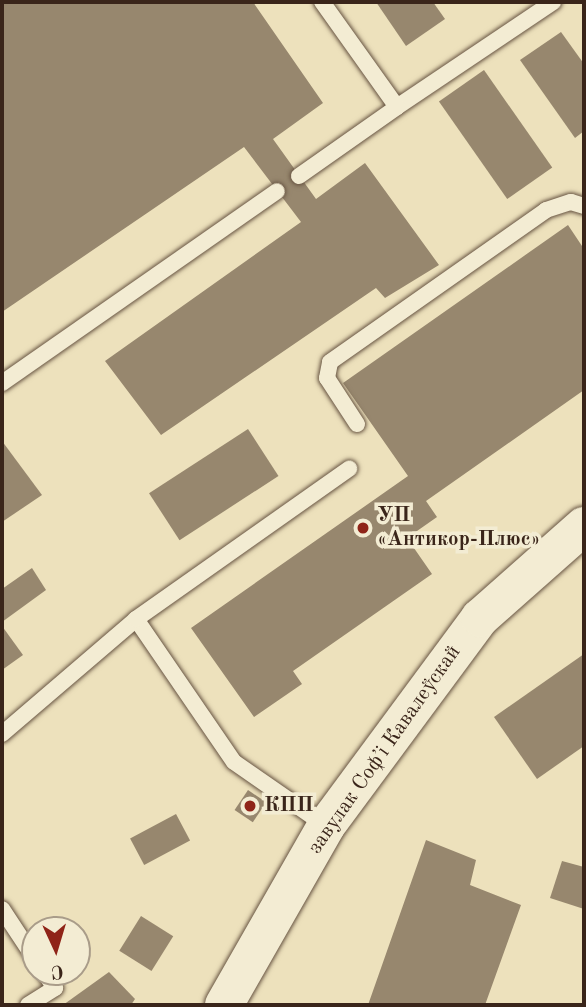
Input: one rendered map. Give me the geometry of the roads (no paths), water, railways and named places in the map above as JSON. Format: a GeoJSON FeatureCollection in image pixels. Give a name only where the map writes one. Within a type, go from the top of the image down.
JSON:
{"type":"FeatureCollection","features":[{"type":"Feature","properties":{"kind":"street","name":"завулак Софʼі Кавалеўскай"},"geometry":{"type":"LineString","coordinates":[[224,1005],[326,826],[480,618],[584,527]]}},
{"type":"Feature","properties":{"kind":"lane"},"geometry":{"type":"LineString","coordinates":[[322,2],[397,107]]}},
{"type":"Feature","properties":{"kind":"lane"},"geometry":{"type":"LineString","coordinates":[[299,176],[553,2]]}},
{"type":"Feature","properties":{"kind":"lane"},"geometry":{"type":"LineString","coordinates":[[2,383],[277,191]]}},
{"type":"Feature","properties":{"kind":"lane"},"geometry":{"type":"LineString","coordinates":[[358,425],[327,378],[330,362],[546,211],[571,202],[584,206]]}},
{"type":"Feature","properties":{"kind":"lane"},"geometry":{"type":"LineString","coordinates":[[2,734],[136,619],[349,469]]}},
{"type":"Feature","properties":{"kind":"lane"},"geometry":{"type":"LineString","coordinates":[[136,619],[234,762],[326,826]]}},
{"type":"Feature","properties":{"kind":"lane"},"geometry":{"type":"LineString","coordinates":[[2,909],[21,938]]}},
{"type":"Feature","properties":{"kind":"lane"},"geometry":{"type":"LineString","coordinates":[[28,1005],[55,988],[54,986]]}},
{"type":"Feature","properties":{"kind":"place","name":"УП «Антикор-Плюс»"},"geometry":{"type":"Point","coordinates":[363,528]}},
{"type":"Feature","properties":{"kind":"place","name":"КПП"},"geometry":{"type":"Point","coordinates":[250,806]}}]}
